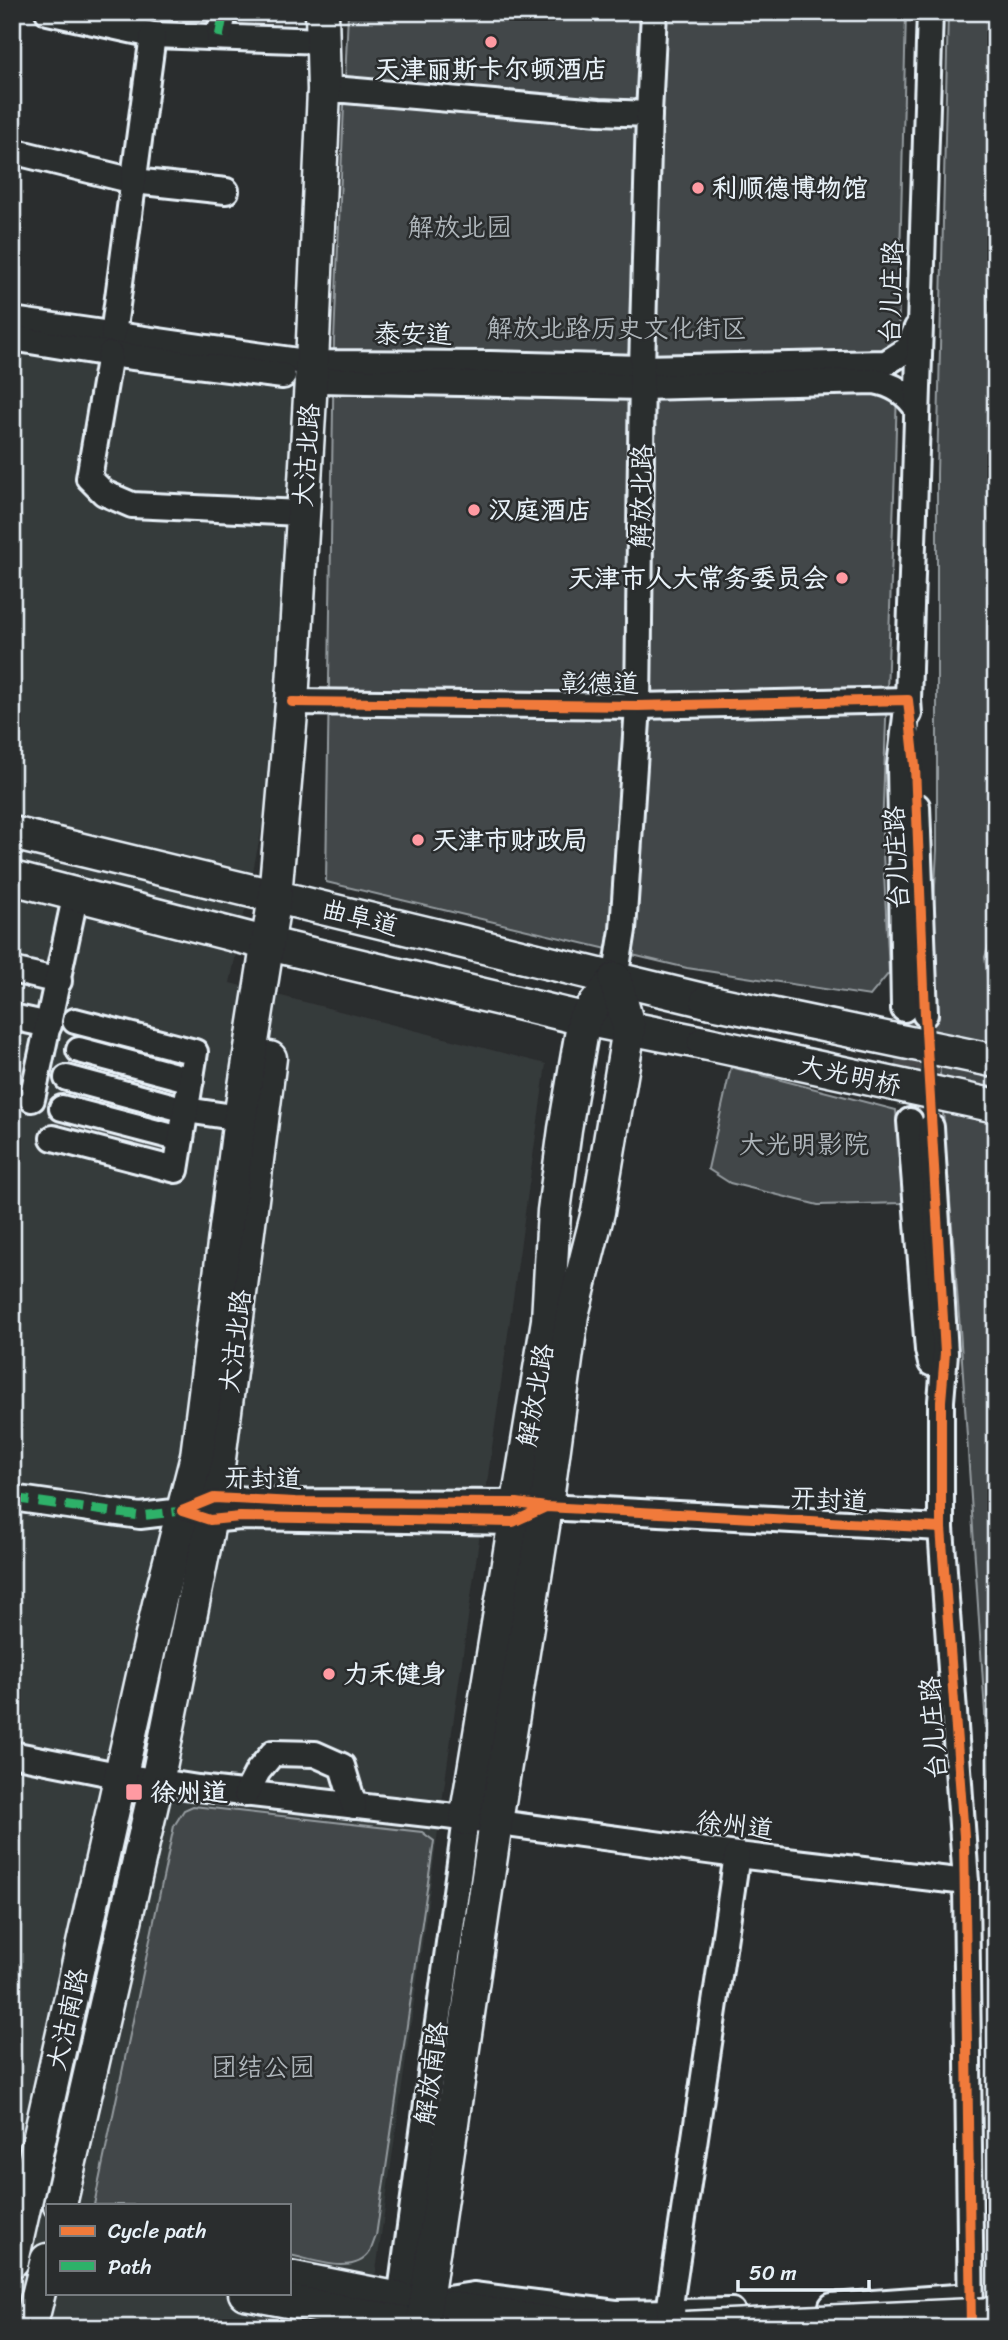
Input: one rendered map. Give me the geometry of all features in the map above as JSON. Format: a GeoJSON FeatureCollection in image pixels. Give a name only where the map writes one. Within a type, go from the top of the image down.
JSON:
{"type":"FeatureCollection","features":[{"type":"Feature","properties":{"kind":"main road","name":"大沽北路"},"geometry":{"type":"LineString","coordinates":[[157,1782],[202,1509],[277,946],[275,896],[292,702],[311,371],[324,90],[323,27]]}},
{"type":"Feature","properties":{"kind":"main road","name":"曲阜道"},"geometry":{"type":"LineString","coordinates":[[12,832],[707,1002]]}},
{"type":"Feature","properties":{"kind":"main road","name":"曲阜道"},"geometry":{"type":"LineString","coordinates":[[12,878],[277,946],[584,1019],[704,1043]]}},
{"type":"Feature","properties":{"kind":"main road","name":"大沽北路"},"geometry":{"type":"LineString","coordinates":[[122,1776],[202,1509],[197,1456],[240,1118],[277,946]]}},
{"type":"Feature","properties":{"kind":"main road","name":"解放北路"},"geometry":{"type":"LineString","coordinates":[[481,1821],[525,1511],[548,1320],[554,1211],[565,1129],[584,1019],[615,979]]}},
{"type":"Feature","properties":{"kind":"main road","name":"解放北路"},"geometry":{"type":"LineString","coordinates":[[525,1511],[605,1178],[629,1028],[615,979]]}},
{"type":"Feature","properties":{"kind":"main road","name":"大光明桥"},"geometry":{"type":"LineString","coordinates":[[707,1002],[996,1061]]}},
{"type":"Feature","properties":{"kind":"main road","name":"大光明桥"},"geometry":{"type":"LineString","coordinates":[[704,1043],[996,1106]]}},
{"type":"Feature","properties":{"kind":"main road","name":"大沽南路"},"geometry":{"type":"LineString","coordinates":[[20,2238],[122,1776]]}},
{"type":"Feature","properties":{"kind":"main road","name":"大沽南路"},"geometry":{"type":"LineString","coordinates":[[60,2204],[157,1782]]}},
{"type":"Feature","properties":{"kind":"main road","name":"解放南路"},"geometry":{"type":"LineString","coordinates":[[412,2317],[431,2255],[481,1821]]}},
{"type":"Feature","properties":{"kind":"main road"},"geometry":{"type":"LineString","coordinates":[[12,2189],[27,2170],[38,2148]]}},
{"type":"Feature","properties":{"kind":"main road"},"geometry":{"type":"LineString","coordinates":[[20,2238],[46,2253]]}},
{"type":"Feature","properties":{"kind":"main road"},"geometry":{"type":"LineString","coordinates":[[30,2328],[46,2264]]}},
{"type":"Feature","properties":{"kind":"main road"},"geometry":{"type":"LineString","coordinates":[[290,2277],[412,2317]]}},
{"type":"Feature","properties":{"kind":"main road"},"geometry":{"type":"LineString","coordinates":[[250,2294],[356,2315],[515,2318],[557,2324],[633,2328]]}},
{"type":"Feature","properties":{"kind":"main road"},"geometry":{"type":"LineString","coordinates":[[677,2320],[996,2314]]}},
{"type":"Feature","properties":{"kind":"street"},"geometry":{"type":"LineString","coordinates":[[48,12],[153,35],[219,37],[323,27]]}},
{"type":"Feature","properties":{"kind":"street"},"geometry":{"type":"LineString","coordinates":[[219,37],[224,12]]}},
{"type":"Feature","properties":{"kind":"street","name":"解放北路"},"geometry":{"type":"LineString","coordinates":[[615,979],[622,930],[638,706],[642,377],[654,12]]}},
{"type":"Feature","properties":{"kind":"street","name":"台儿庄路"},"geometry":{"type":"LineString","coordinates":[[914,1011],[915,766],[908,700],[930,12]]}},
{"type":"Feature","properties":{"kind":"street"},"geometry":{"type":"LineString","coordinates":[[153,35],[112,344],[89,478],[104,493],[132,505],[301,513]]}},
{"type":"Feature","properties":{"kind":"street"},"geometry":{"type":"LineString","coordinates":[[324,90],[649,114]]}},
{"type":"Feature","properties":{"kind":"street"},"geometry":{"type":"LineString","coordinates":[[12,151],[134,181],[226,191]]}},
{"type":"Feature","properties":{"kind":"street"},"geometry":{"type":"LineString","coordinates":[[644,310],[650,336],[660,352],[676,361],[698,366]]}},
{"type":"Feature","properties":{"kind":"street","name":"泰安道"},"geometry":{"type":"LineString","coordinates":[[12,320],[112,344]]}},
{"type":"Feature","properties":{"kind":"street","name":"泰安道"},"geometry":{"type":"LineString","coordinates":[[642,377],[698,366],[886,363],[908,349],[919,321]]}},
{"type":"Feature","properties":{"kind":"street","name":"泰安道"},"geometry":{"type":"LineString","coordinates":[[12,338],[112,344],[311,371],[490,364],[642,377],[874,381],[894,387],[911,398],[917,409]]}},
{"type":"Feature","properties":{"kind":"street","name":"彰德道"},"geometry":{"type":"LineString","coordinates":[[292,702],[638,706],[908,700]]}},
{"type":"Feature","properties":{"kind":"street"},"geometry":{"type":"LineString","coordinates":[[32,1099],[76,894]]}},
{"type":"Feature","properties":{"kind":"street"},"geometry":{"type":"LineString","coordinates":[[12,970],[59,981]]}},
{"type":"Feature","properties":{"kind":"street"},"geometry":{"type":"LineString","coordinates":[[12,1017],[49,1025]]}},
{"type":"Feature","properties":{"kind":"street"},"geometry":{"type":"LineString","coordinates":[[53,1138],[176,1170],[195,1052],[75,1021]]}},
{"type":"Feature","properties":{"kind":"street"},"geometry":{"type":"LineString","coordinates":[[79,1050],[191,1080]]}},
{"type":"Feature","properties":{"kind":"street"},"geometry":{"type":"LineString","coordinates":[[66,1078],[186,1110],[240,1118]]}},
{"type":"Feature","properties":{"kind":"street"},"geometry":{"type":"LineString","coordinates":[[62,1108],[181,1139]]}},
{"type":"Feature","properties":{"kind":"street","name":"台儿庄路"},"geometry":{"type":"LineString","coordinates":[[921,1124],[928,1350],[941,1401],[941,1528],[966,1882],[971,2328]]}},
{"type":"Feature","properties":{"kind":"street","name":"开封道"},"geometry":{"type":"LineString","coordinates":[[12,1498],[140,1516],[202,1509],[240,1517],[525,1511],[941,1528]]}},
{"type":"Feature","properties":{"kind":"street","name":"徐州道"},"geometry":{"type":"LineString","coordinates":[[12,1754],[157,1782],[246,1794],[966,1882]]}},
{"type":"Feature","properties":{"kind":"street"},"geometry":{"type":"LineString","coordinates":[[246,1794],[258,1771],[272,1754],[314,1754],[342,1766],[354,1806]]}},
{"type":"Feature","properties":{"kind":"street","name":"解放南路"},"geometry":{"type":"LineString","coordinates":[[412,2317],[481,1821]]}},
{"type":"Feature","properties":{"kind":"street"},"geometry":{"type":"LineString","coordinates":[[677,2320],[737,1855]]}},
{"type":"Feature","properties":{"kind":"street"},"geometry":{"type":"LineString","coordinates":[[412,2317],[452,2297],[473,2295],[677,2320],[971,2296]]}},
{"type":"Feature","properties":{"kind":"shaded area"},"geometry":{"type":"Polygon","coordinates":[[[12,327],[306,370],[268,798],[230,983],[546,1064],[368,2328],[12,2328],[12,327]]]}},
{"type":"Feature","properties":{"kind":"green space","name":"解放北路历史文化街区"},"geometry":{"type":"Polygon","coordinates":[[[348,12],[906,12],[895,468],[882,833],[889,973],[870,996],[687,968],[326,882],[334,340],[348,12]]]}},
{"type":"Feature","properties":{"kind":"green space"},"geometry":{"type":"Polygon","coordinates":[[[948,12],[996,12],[996,2213],[993,1900],[985,1713],[960,1329],[931,958],[937,850],[937,474],[948,12]]]}},
{"type":"Feature","properties":{"kind":"green space","name":"大光明影院"},"geometry":{"type":"Polygon","coordinates":[[[731,1067],[896,1110],[903,1203],[818,1205],[730,1183],[708,1169],[731,1067]]]}},
{"type":"Feature","properties":{"kind":"green space","name":"团结公园"},"geometry":{"type":"Polygon","coordinates":[[[193,1806],[422,1832],[434,1841],[376,2236],[370,2252],[354,2264],[332,2264],[290,2255],[290,2204],[94,2204],[174,1826],[184,1810],[193,1806]]]}},
{"type":"Feature","properties":{"kind":"water"},"geometry":{"type":"Polygon","coordinates":[[[996,255],[996,617],[987,293],[996,255]]]}},
{"type":"Feature","properties":{"kind":"water"},"geometry":{"type":"Polygon","coordinates":[[[996,924],[996,1049],[985,957],[996,924]]]}},
{"type":"Feature","properties":{"kind":"tunnel"},"geometry":{"type":"LineString","coordinates":[[904,1009],[910,1121]]}},
{"type":"Feature","properties":{"kind":"tunnel"},"geometry":{"type":"LineString","coordinates":[[925,1014],[931,1127]]}},
{"type":"Feature","properties":{"kind":"marked path"},"geometry":{"type":"LineString","coordinates":[[219,37],[224,12]]}},
{"type":"Feature","properties":{"kind":"marked path"},"geometry":{"type":"LineString","coordinates":[[12,1498],[140,1516],[182,1511]]}},
{"type":"Feature","properties":{"kind":"cycle path"},"geometry":{"type":"LineString","coordinates":[[292,702],[638,706],[908,700],[915,766],[925,1014],[945,1353],[941,1401],[941,1528],[964,1836],[971,2328]]}},
{"type":"Feature","properties":{"kind":"cycle path"},"geometry":{"type":"LineString","coordinates":[[546,1507],[513,1522],[240,1517],[210,1520],[182,1511],[214,1498],[295,1502],[517,1503],[546,1507],[941,1528]]}},
{"type":"Feature","properties":{"kind":"place","name":"天津丽斯卡尔顿酒店"},"geometry":{"type":"Point","coordinates":[491,42]}},
{"type":"Feature","properties":{"kind":"place","name":"利顺德博物馆"},"geometry":{"type":"Point","coordinates":[698,188]}},
{"type":"Feature","properties":{"kind":"place","name":"汉庭酒店"},"geometry":{"type":"Point","coordinates":[474,510]}},
{"type":"Feature","properties":{"kind":"place","name":"天津市人大常务委员会"},"geometry":{"type":"Point","coordinates":[842,578]}},
{"type":"Feature","properties":{"kind":"place","name":"天津市财政局"},"geometry":{"type":"Point","coordinates":[418,840]}},
{"type":"Feature","properties":{"kind":"place","name":"力禾健身"},"geometry":{"type":"Point","coordinates":[329,1674]}},
{"type":"Feature","properties":{"kind":"place","name":"徐州道"},"geometry":{"type":"Point","coordinates":[134,1792]}},
{"type":"Feature","properties":{"kind":"park label","name":"解放北园"},"geometry":{"type":"Point","coordinates":[460,227]}}]}
